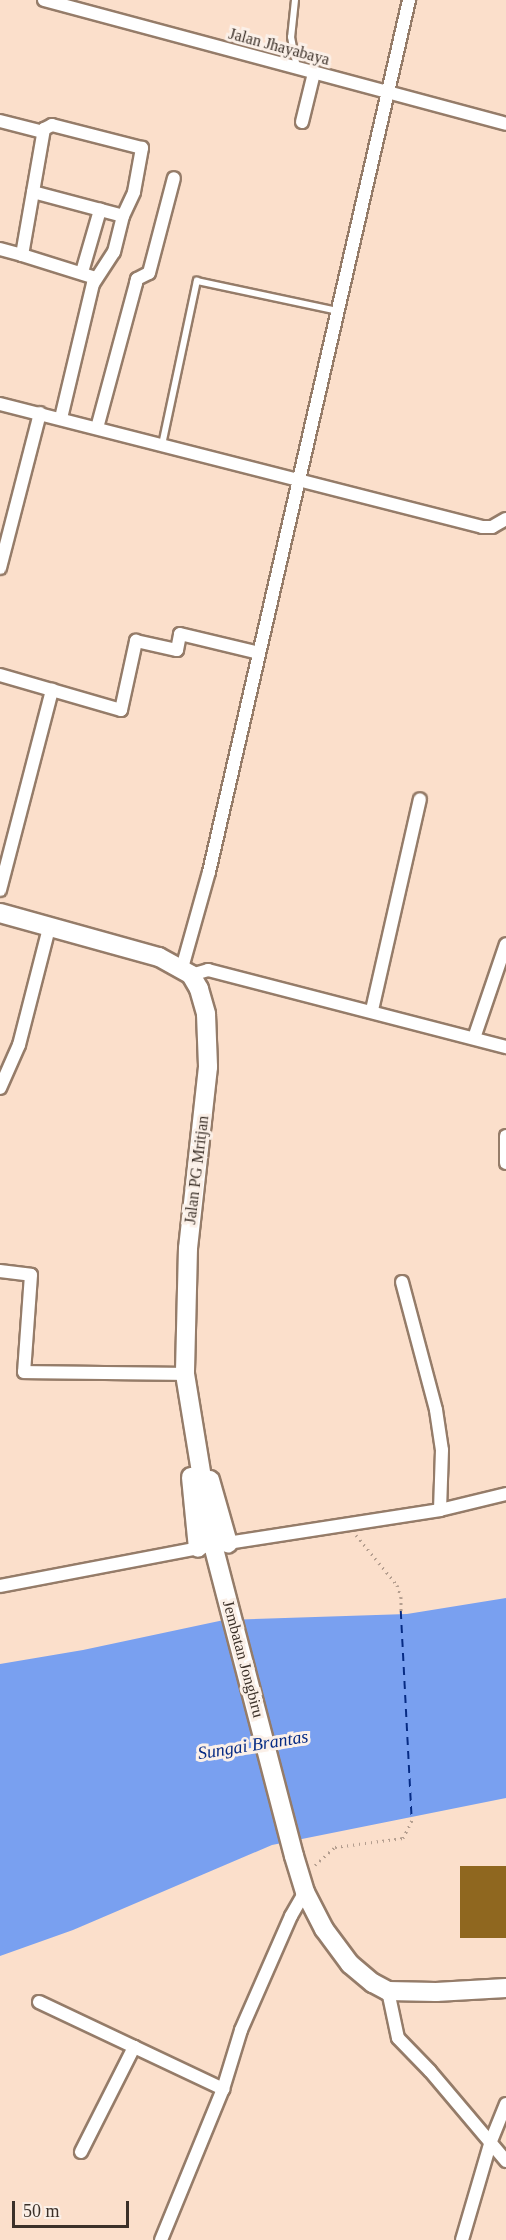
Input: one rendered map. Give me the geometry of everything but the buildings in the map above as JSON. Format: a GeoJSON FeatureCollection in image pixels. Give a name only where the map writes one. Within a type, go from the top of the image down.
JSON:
{"type":"FeatureCollection","features":[{"type":"Feature","properties":{"kind":"main road"},"geometry":{"type":"LineString","coordinates":[[0,913],[159,957],[187,971]]}},
{"type":"Feature","properties":{"kind":"main road","name":"Jalan PG Mritjan"},"geometry":{"type":"LineString","coordinates":[[187,971],[199,988],[206,1014],[208,1067],[188,1248],[185,1374],[195,1443],[219,1567]]}},
{"type":"Feature","properties":{"kind":"main road","name":"Jembatan Jongbiru"},"geometry":{"type":"LineString","coordinates":[[219,1567],[305,1892],[324,1929],[350,1964],[373,1983],[388,1991]]}},
{"type":"Feature","properties":{"kind":"main road"},"geometry":{"type":"LineString","coordinates":[[388,1991],[436,1992],[506,1988]]}},
{"type":"Feature","properties":{"kind":"street","name":"Jalan Jhayabaya"},"geometry":{"type":"LineString","coordinates":[[44,0],[76,4],[314,74],[506,124]]}},
{"type":"Feature","properties":{"kind":"street"},"geometry":{"type":"LineString","coordinates":[[410,0],[187,971],[208,970],[372,1010],[506,1047]]}},
{"type":"Feature","properties":{"kind":"street"},"geometry":{"type":"LineString","coordinates":[[302,122],[314,74]]}},
{"type":"Feature","properties":{"kind":"street"},"geometry":{"type":"LineString","coordinates":[[0,121],[43,132]]}},
{"type":"Feature","properties":{"kind":"street"},"geometry":{"type":"LineString","coordinates":[[22,255],[43,132],[47,126],[52,125],[142,148],[134,192],[123,216],[114,252],[107,266],[96,278],[61,418]]}},
{"type":"Feature","properties":{"kind":"street"},"geometry":{"type":"LineString","coordinates":[[97,428],[137,279],[149,273],[174,178]]}},
{"type":"Feature","properties":{"kind":"street"},"geometry":{"type":"LineString","coordinates":[[33,192],[123,216]]}},
{"type":"Feature","properties":{"kind":"street"},"geometry":{"type":"LineString","coordinates":[[82,272],[100,210]]}},
{"type":"Feature","properties":{"kind":"street"},"geometry":{"type":"LineString","coordinates":[[0,249],[96,278]]}},
{"type":"Feature","properties":{"kind":"street"},"geometry":{"type":"LineString","coordinates":[[0,404],[482,527],[492,526],[506,519]]}},
{"type":"Feature","properties":{"kind":"street"},"geometry":{"type":"LineString","coordinates":[[0,568],[40,413]]}},
{"type":"Feature","properties":{"kind":"street"},"geometry":{"type":"LineString","coordinates":[[0,675],[121,710],[136,641],[177,650],[180,634],[259,653]]}},
{"type":"Feature","properties":{"kind":"street"},"geometry":{"type":"LineString","coordinates":[[0,890],[52,690]]}},
{"type":"Feature","properties":{"kind":"street"},"geometry":{"type":"LineString","coordinates":[[372,1010],[420,799]]}},
{"type":"Feature","properties":{"kind":"street"},"geometry":{"type":"LineString","coordinates":[[0,1088],[19,1045],[49,928]]}},
{"type":"Feature","properties":{"kind":"street"},"geometry":{"type":"LineString","coordinates":[[474,1038],[506,944]]}},
{"type":"Feature","properties":{"kind":"street"},"geometry":{"type":"LineString","coordinates":[[506,1136],[506,1163]]}},
{"type":"Feature","properties":{"kind":"street"},"geometry":{"type":"LineString","coordinates":[[0,1271],[31,1275],[24,1372],[185,1374]]}},
{"type":"Feature","properties":{"kind":"street"},"geometry":{"type":"LineString","coordinates":[[402,1282],[436,1410],[442,1450],[440,1510]]}},
{"type":"Feature","properties":{"kind":"street"},"geometry":{"type":"LineString","coordinates":[[0,1586],[213,1545],[440,1510],[506,1494]]}},
{"type":"Feature","properties":{"kind":"street"},"geometry":{"type":"LineString","coordinates":[[160,2240],[223,2089],[241,2030],[291,1916],[305,1892]]}},
{"type":"Feature","properties":{"kind":"street"},"geometry":{"type":"LineString","coordinates":[[388,1991],[398,2038],[491,2141],[506,2161]]}},
{"type":"Feature","properties":{"kind":"street"},"geometry":{"type":"LineString","coordinates":[[39,2001],[223,2089]]}},
{"type":"Feature","properties":{"kind":"street"},"geometry":{"type":"LineString","coordinates":[[81,2152],[134,2047]]}},
{"type":"Feature","properties":{"kind":"street"},"geometry":{"type":"LineString","coordinates":[[462,2240],[491,2141],[506,2104]]}},
{"type":"Feature","properties":{"kind":"lane"},"geometry":{"type":"LineString","coordinates":[[295,0],[291,37],[297,69]]}},
{"type":"Feature","properties":{"kind":"lane"},"geometry":{"type":"LineString","coordinates":[[162,445],[196,281],[338,311]]}},
{"type":"Feature","properties":{"kind":"path"},"geometry":{"type":"LineString","coordinates":[[347,1524],[397,1585],[401,1597],[401,1611]]}},
{"type":"Feature","properties":{"kind":"path"},"geometry":{"type":"LineString","coordinates":[[305,1892],[315,1864],[335,1847],[403,1838],[412,1820]]}},
{"type":"Feature","properties":{"kind":"water","name":"Sungai Brantas"},"geometry":{"type":"Polygon","coordinates":[[[506,1598],[506,1798],[272,1845],[73,1930],[0,1956],[0,1664],[83,1650],[224,1620],[407,1614],[506,1598]]]}},
{"type":"Feature","properties":{"kind":"ferry route"},"geometry":{"type":"LineString","coordinates":[[401,1611],[412,1820]]}}]}
